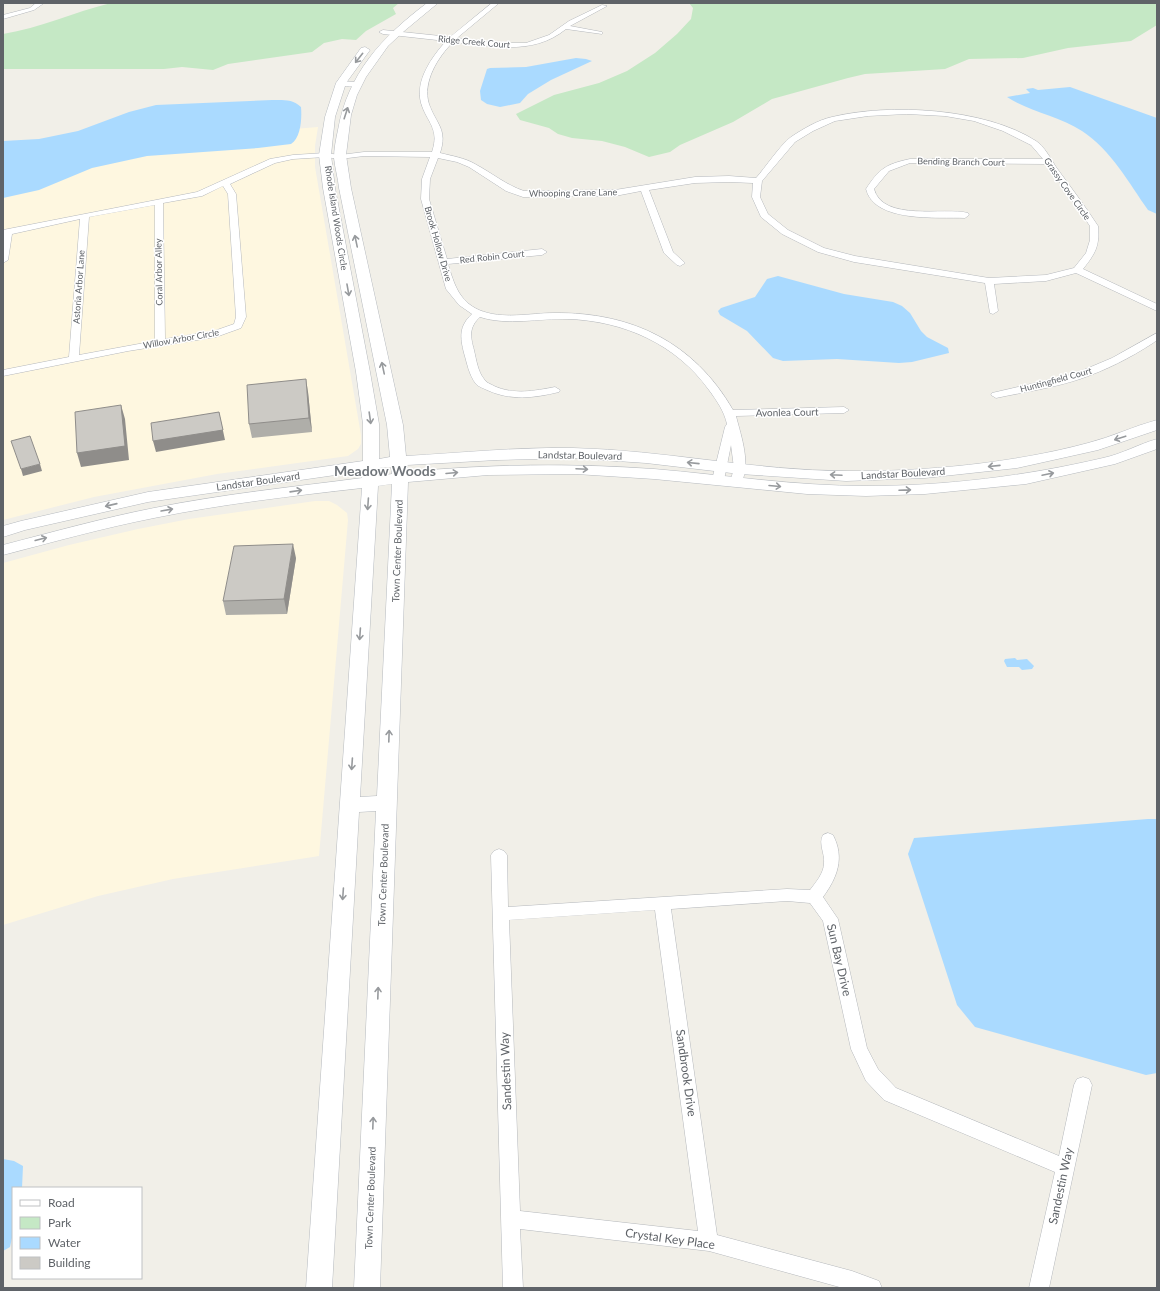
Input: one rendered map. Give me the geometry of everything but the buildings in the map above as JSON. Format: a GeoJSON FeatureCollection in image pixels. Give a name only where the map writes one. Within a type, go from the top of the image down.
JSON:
{"type":"FeatureCollection","features":[{"type":"Feature","properties":{"kind":"main road","name":"Rhode Island Woods Circle"},"geometry":{"type":"LineString","coordinates":[[370,473],[371,424],[364,372],[329,188],[326,159],[330,117],[342,83],[361,55],[383,32],[418,3]]}},
{"type":"Feature","properties":{"kind":"main road","name":"Rhode Island Woods Circle"},"geometry":{"type":"LineString","coordinates":[[398,461],[395,425],[340,157],[344,116],[356,84],[366,66],[395,33],[433,3]]}},
{"type":"Feature","properties":{"kind":"main road","name":"Landstar Boulevard"},"geometry":{"type":"LineString","coordinates":[[738,476],[846,476],[925,473],[1017,463],[1093,447],[1157,425]]}},
{"type":"Feature","properties":{"kind":"main road","name":"Landstar Boulevard"},"geometry":{"type":"LineString","coordinates":[[3,550],[76,530],[154,513],[370,473],[398,461],[497,455],[573,453],[646,458],[807,489],[866,491],[954,487],[1026,479],[1110,461],[1157,444]]}},
{"type":"Feature","properties":{"kind":"main road","name":"Town Center Boulevard"},"geometry":{"type":"LineString","coordinates":[[367,1288],[400,478],[398,461]]}},
{"type":"Feature","properties":{"kind":"main road","name":"Landstar Boulevard"},"geometry":{"type":"LineString","coordinates":[[3,532],[21,526],[148,497],[267,479],[370,473],[400,478],[488,470],[576,469],[654,474],[719,473]]}},
{"type":"Feature","properties":{"kind":"main road"},"geometry":{"type":"LineString","coordinates":[[319,1288],[370,473]]}},
{"type":"Feature","properties":{"kind":"main road"},"geometry":{"type":"LineString","coordinates":[[349,805],[386,803]]}},
{"type":"Feature","properties":{"kind":"street"},"geometry":{"type":"LineString","coordinates":[[3,17],[27,11],[41,3]]}},
{"type":"Feature","properties":{"kind":"street","name":"Brook Hollow Drive"},"geometry":{"type":"LineString","coordinates":[[496,3],[471,23],[440,52],[429,70],[424,86],[424,101],[437,125],[439,134],[439,143],[425,184],[425,199],[451,289],[458,300],[477,314],[505,319],[567,316],[600,319],[631,326],[661,338],[684,355],[711,382],[730,413],[738,476]]}},
{"type":"Feature","properties":{"kind":"street","name":"Ridge Creek Court"},"geometry":{"type":"LineString","coordinates":[[383,32],[499,45],[526,45],[548,39],[556,35],[574,20],[604,6]]}},
{"type":"Feature","properties":{"kind":"street"},"geometry":{"type":"LineString","coordinates":[[564,27],[600,33]]}},
{"type":"Feature","properties":{"kind":"street"},"geometry":{"type":"LineString","coordinates":[[342,83],[356,84]]}},
{"type":"Feature","properties":{"kind":"street","name":"Grassy Cove Circle"},"geometry":{"type":"LineString","coordinates":[[758,181],[792,140],[810,129],[833,119],[907,112],[945,114],[975,119],[1006,129],[1034,143],[1094,226],[1095,240],[1090,254],[1077,270]]}},
{"type":"Feature","properties":{"kind":"street","name":"Whooping Crane Lane"},"geometry":{"type":"LineString","coordinates":[[326,159],[364,154],[435,155],[459,160],[472,165],[509,189],[523,194],[615,193],[695,180],[729,178],[758,181]]}},
{"type":"Feature","properties":{"kind":"street"},"geometry":{"type":"LineString","coordinates":[[3,260],[5,233],[199,194],[273,161],[293,157],[326,159]]}},
{"type":"Feature","properties":{"kind":"street","name":"Bending Branch Court"},"geometry":{"type":"LineString","coordinates":[[965,215],[923,214],[897,211],[881,205],[872,197],[870,189],[882,171],[894,164],[910,161],[1049,162]]}},
{"type":"Feature","properties":{"kind":"street"},"geometry":{"type":"LineString","coordinates":[[758,181],[756,197],[764,215],[785,232],[821,250],[854,259],[989,281],[1039,279],[1077,270],[1157,308]]}},
{"type":"Feature","properties":{"kind":"street","name":"Willow Arbor Circle"},"geometry":{"type":"LineString","coordinates":[[3,373],[160,343],[216,334],[238,326],[241,317],[232,194],[225,183]]}},
{"type":"Feature","properties":{"kind":"street"},"geometry":{"type":"LineString","coordinates":[[644,189],[669,254],[680,263]]}},
{"type":"Feature","properties":{"kind":"street","name":"Coral Arbor Alley"},"geometry":{"type":"LineString","coordinates":[[159,201],[160,343]]}},
{"type":"Feature","properties":{"kind":"street","name":"Astoria Arbor Lane"},"geometry":{"type":"LineString","coordinates":[[74,359],[84,216]]}},
{"type":"Feature","properties":{"kind":"street","name":"Red Robin Court"},"geometry":{"type":"LineString","coordinates":[[443,262],[542,252]]}},
{"type":"Feature","properties":{"kind":"street"},"geometry":{"type":"LineString","coordinates":[[989,281],[993,311]]}},
{"type":"Feature","properties":{"kind":"street"},"geometry":{"type":"LineString","coordinates":[[477,314],[466,326],[465,337],[476,374],[481,383],[496,391],[511,395],[527,395],[555,390]]}},
{"type":"Feature","properties":{"kind":"street","name":"Huntingfield Court"},"geometry":{"type":"LineString","coordinates":[[996,394],[1046,384],[1089,372],[1133,352],[1157,336]]}},
{"type":"Feature","properties":{"kind":"street","name":"Avonlea Court"},"geometry":{"type":"LineString","coordinates":[[730,413],[844,410]]}},
{"type":"Feature","properties":{"kind":"street"},"geometry":{"type":"LineString","coordinates":[[719,473],[730,428],[730,413]]}},
{"type":"Feature","properties":{"kind":"street"},"geometry":{"type":"LineString","coordinates":[[501,914],[787,895],[814,897],[827,878],[832,863],[828,839]]}},
{"type":"Feature","properties":{"kind":"street","name":"Sandestin Way"},"geometry":{"type":"LineString","coordinates":[[499,855],[513,1288]]}},
{"type":"Feature","properties":{"kind":"street","name":"Sun Bay Drive"},"geometry":{"type":"LineString","coordinates":[[814,897],[830,919],[859,1049],[872,1074],[890,1094],[1065,1167]]}},
{"type":"Feature","properties":{"kind":"street","name":"Sandbrook Drive"},"geometry":{"type":"LineString","coordinates":[[662,904],[709,1242]]}},
{"type":"Feature","properties":{"kind":"street","name":"Sandestin Way"},"geometry":{"type":"LineString","coordinates":[[1039,1288],[1083,1085]]}},
{"type":"Feature","properties":{"kind":"street","name":"Crystal Key Place"},"geometry":{"type":"LineString","coordinates":[[511,1219],[709,1242],[852,1281],[872,1288]]}},
{"type":"Feature","properties":{"kind":"shaded area"},"geometry":{"type":"Polygon","coordinates":[[[318,127],[315,146],[315,167],[361,435],[361,444],[358,449],[348,456],[217,474],[94,497],[3,520],[3,153],[318,127]]]}},
{"type":"Feature","properties":{"kind":"shaded area"},"geometry":{"type":"Polygon","coordinates":[[[315,501],[329,501],[337,505],[347,513],[348,520],[319,856],[173,879],[98,896],[3,925],[3,563],[69,545],[138,529],[189,519],[315,501]]]}},
{"type":"Feature","properties":{"kind":"green space"},"geometry":{"type":"Polygon","coordinates":[[[111,3],[399,3],[393,8],[396,14],[366,31],[356,40],[342,39],[324,43],[312,52],[228,64],[213,70],[182,67],[164,69],[3,69],[3,34],[44,24],[111,3]]]}},
{"type":"Feature","properties":{"kind":"green space"},"geometry":{"type":"Polygon","coordinates":[[[689,3],[1157,3],[1157,25],[1131,41],[1068,48],[1023,58],[969,59],[945,69],[865,74],[848,78],[772,99],[733,122],[680,145],[670,152],[649,157],[625,147],[602,141],[572,138],[558,134],[549,128],[520,120],[516,114],[554,95],[599,83],[627,71],[655,53],[677,34],[691,19],[693,8],[689,3]]]}},
{"type":"Feature","properties":{"kind":"water"},"geometry":{"type":"Polygon","coordinates":[[[576,58],[592,61],[551,80],[528,94],[520,103],[500,107],[487,104],[481,100],[480,91],[487,69],[526,67],[576,58]]]}},
{"type":"Feature","properties":{"kind":"water"},"geometry":{"type":"Polygon","coordinates":[[[1070,87],[1157,118],[1157,214],[1148,210],[1111,157],[1082,131],[1025,107],[1007,97],[1030,93],[1026,89],[1033,88],[1038,90],[1070,87]]]}},
{"type":"Feature","properties":{"kind":"water"},"geometry":{"type":"Polygon","coordinates":[[[272,100],[291,101],[301,107],[299,133],[291,144],[258,148],[147,156],[92,168],[39,190],[3,198],[3,141],[39,139],[78,131],[129,112],[156,105],[272,100]]]}},
{"type":"Feature","properties":{"kind":"water"},"geometry":{"type":"Polygon","coordinates":[[[778,276],[844,294],[893,302],[902,306],[910,313],[921,331],[927,337],[948,348],[949,353],[912,362],[899,363],[837,359],[783,361],[773,358],[747,331],[720,315],[718,311],[721,308],[755,297],[767,279],[778,276]]]}},
{"type":"Feature","properties":{"kind":"water"},"geometry":{"type":"Polygon","coordinates":[[[1015,658],[1017,660],[1027,659],[1034,666],[1032,669],[1022,670],[1019,667],[1007,667],[1004,661],[1005,659],[1015,658]]]}},
{"type":"Feature","properties":{"kind":"water"},"geometry":{"type":"Polygon","coordinates":[[[1157,819],[1157,1073],[1146,1075],[975,1027],[957,1005],[908,854],[914,838],[1157,819]]]}},
{"type":"Feature","properties":{"kind":"water"},"geometry":{"type":"Polygon","coordinates":[[[3,1159],[14,1161],[23,1166],[22,1187],[12,1187],[12,1238],[10,1247],[3,1251],[3,1159]]]}},
{"type":"Feature","properties":{"kind":"district","name":"Meadow Woods"},"geometry":{"type":"Point","coordinates":[385,471]}}]}
